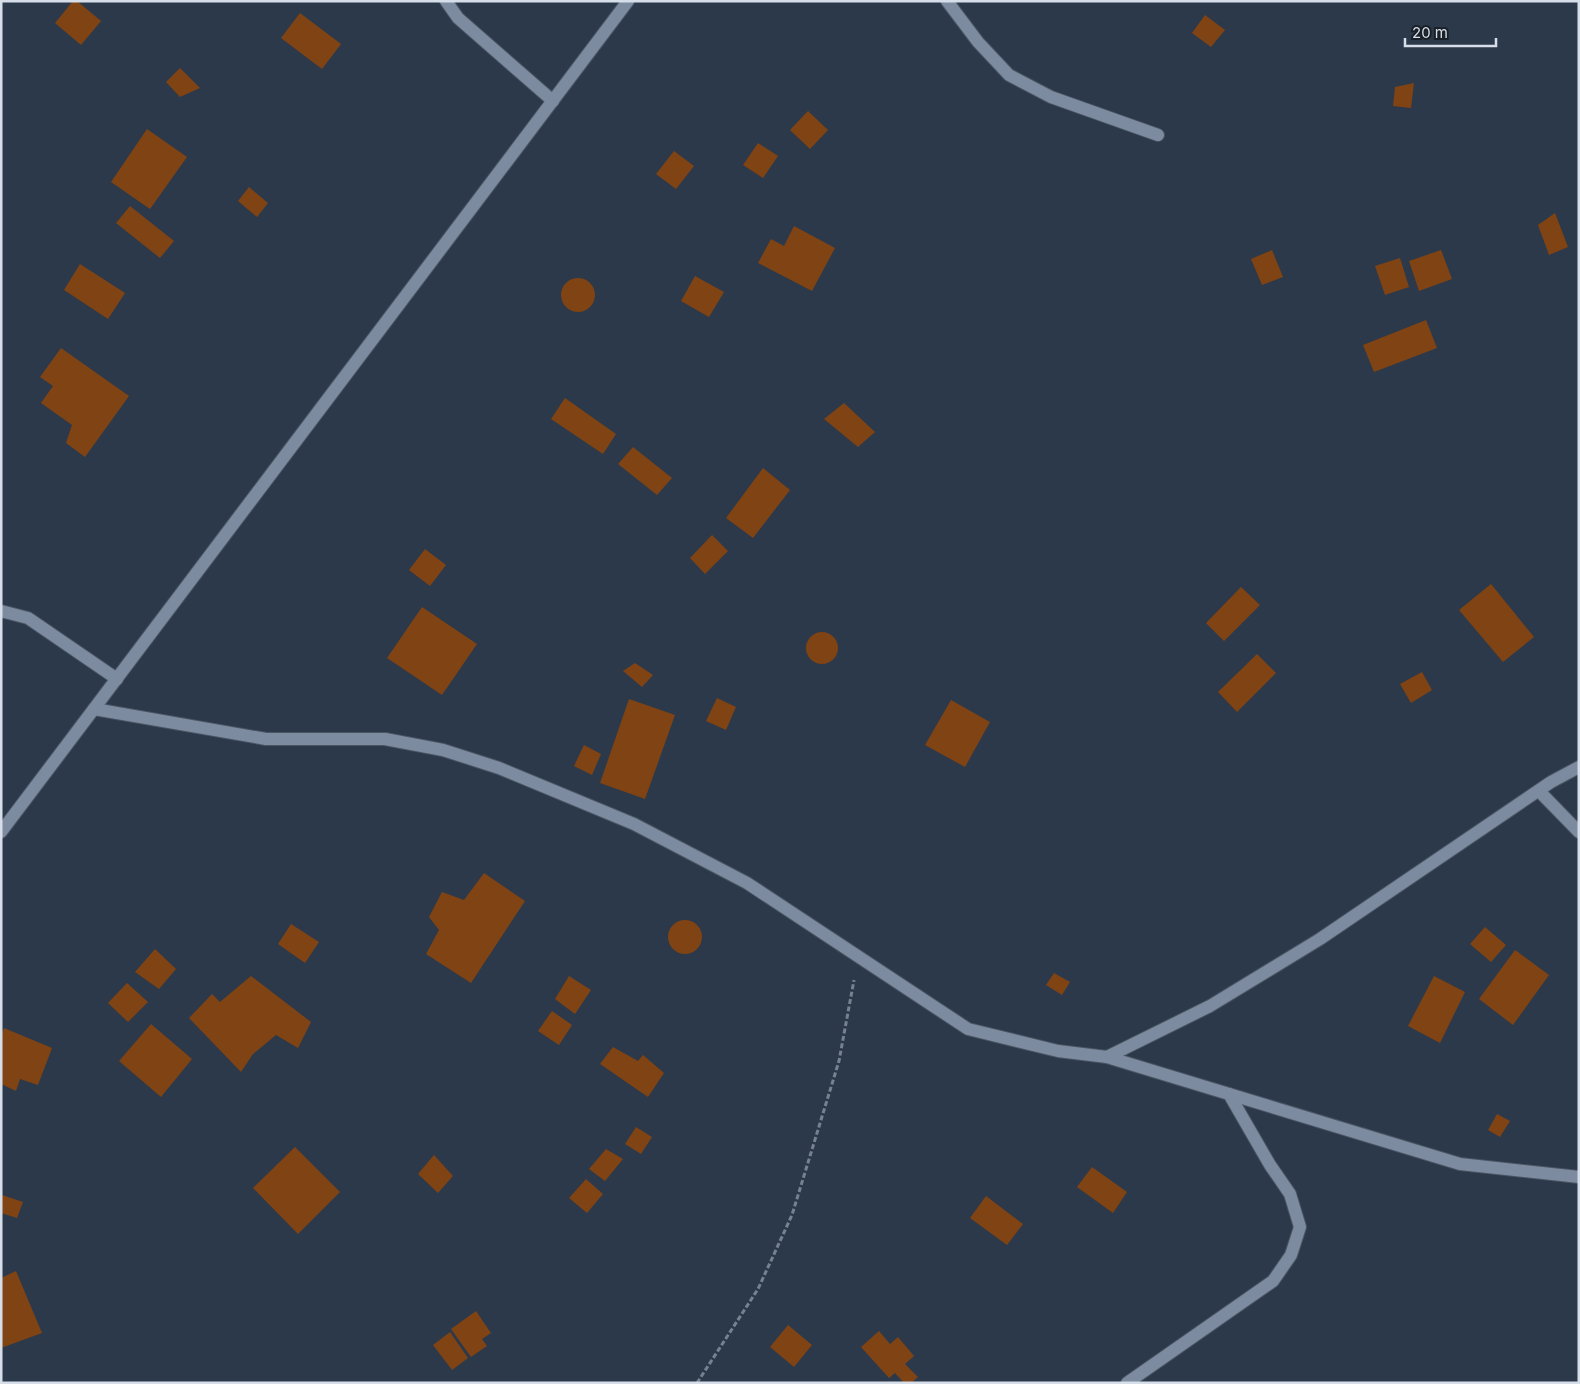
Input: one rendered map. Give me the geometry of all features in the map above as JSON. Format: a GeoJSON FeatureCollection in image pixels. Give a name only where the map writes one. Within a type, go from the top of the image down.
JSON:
{"type":"FeatureCollection","features":[{"type":"Feature","properties":{"kind":"street"},"geometry":{"type":"LineString","coordinates":[[446,1],[458,18],[553,101]]}},
{"type":"Feature","properties":{"kind":"street"},"geometry":{"type":"LineString","coordinates":[[1,832],[628,1]]}},
{"type":"Feature","properties":{"kind":"street"},"geometry":{"type":"LineString","coordinates":[[947,1],[978,42],[1009,76],[1051,97],[1158,135]]}},
{"type":"Feature","properties":{"kind":"street"},"geometry":{"type":"LineString","coordinates":[[1,611],[28,618],[117,679]]}},
{"type":"Feature","properties":{"kind":"street"},"geometry":{"type":"LineString","coordinates":[[94,710],[266,739],[385,740],[443,750],[499,768],[634,824],[747,883],[968,1029],[1058,1051],[1107,1057],[1460,1164],[1579,1177]]}},
{"type":"Feature","properties":{"kind":"street"},"geometry":{"type":"LineString","coordinates":[[1107,1057],[1210,1006],[1312,944],[1538,791],[1579,767]]}},
{"type":"Feature","properties":{"kind":"street"},"geometry":{"type":"LineString","coordinates":[[1538,791],[1579,832]]}},
{"type":"Feature","properties":{"kind":"street"},"geometry":{"type":"LineString","coordinates":[[1127,1383],[1273,1281],[1290,1255],[1300,1227],[1290,1194],[1270,1165],[1229,1094]]}},
{"type":"Feature","properties":{"kind":"path"},"geometry":{"type":"LineString","coordinates":[[697,1383],[758,1289],[792,1215],[839,1061],[858,955]]}},
{"type":"Feature","properties":{"kind":"building"},"geometry":{"type":"Polygon","coordinates":[[[73,1],[77,1],[101,21],[81,45],[55,23],[73,1]]]}},
{"type":"Feature","properties":{"kind":"building"},"geometry":{"type":"Polygon","coordinates":[[[300,13],[341,44],[322,69],[281,38],[300,13]]]}},
{"type":"Feature","properties":{"kind":"building"},"geometry":{"type":"Polygon","coordinates":[[[1205,15],[1225,30],[1211,47],[1192,33],[1205,15]]]}},
{"type":"Feature","properties":{"kind":"building"},"geometry":{"type":"Polygon","coordinates":[[[180,68],[200,88],[180,97],[166,82],[180,68]]]}},
{"type":"Feature","properties":{"kind":"building"},"geometry":{"type":"Polygon","coordinates":[[[1414,83],[1411,108],[1393,106],[1395,87],[1414,83]]]}},
{"type":"Feature","properties":{"kind":"building"},"geometry":{"type":"Polygon","coordinates":[[[808,111],[828,130],[810,149],[790,130],[808,111]]]}},
{"type":"Feature","properties":{"kind":"building"},"geometry":{"type":"Polygon","coordinates":[[[147,129],[187,157],[150,209],[111,182],[147,129]]]}},
{"type":"Feature","properties":{"kind":"building"},"geometry":{"type":"Polygon","coordinates":[[[758,143],[778,156],[763,178],[743,165],[758,143]]]}},
{"type":"Feature","properties":{"kind":"building"},"geometry":{"type":"Polygon","coordinates":[[[674,151],[694,166],[676,189],[656,174],[674,151]]]}},
{"type":"Feature","properties":{"kind":"building"},"geometry":{"type":"Polygon","coordinates":[[[249,187],[268,203],[257,217],[238,201],[249,187]]]}},
{"type":"Feature","properties":{"kind":"building"},"geometry":{"type":"Polygon","coordinates":[[[130,206],[174,241],[160,258],[116,223],[130,206]]]}},
{"type":"Feature","properties":{"kind":"building"},"geometry":{"type":"Polygon","coordinates":[[[1555,213],[1568,247],[1549,255],[1538,225],[1555,213]]]}},
{"type":"Feature","properties":{"kind":"building"},"geometry":{"type":"Polygon","coordinates":[[[794,226],[835,248],[812,291],[758,263],[771,239],[784,246],[794,226]]]}},
{"type":"Feature","properties":{"kind":"building"},"geometry":{"type":"Polygon","coordinates":[[[1272,250],[1283,277],[1262,285],[1251,259],[1272,250]]]}},
{"type":"Feature","properties":{"kind":"building"},"geometry":{"type":"Polygon","coordinates":[[[1441,250],[1452,279],[1419,291],[1409,261],[1441,250]]]}},
{"type":"Feature","properties":{"kind":"building"},"geometry":{"type":"Polygon","coordinates":[[[1400,258],[1409,287],[1385,295],[1375,266],[1400,258]]]}},
{"type":"Feature","properties":{"kind":"building"},"geometry":{"type":"Polygon","coordinates":[[[80,264],[125,293],[108,319],[64,290],[80,264]]]}},
{"type":"Feature","properties":{"kind":"building"},"geometry":{"type":"Polygon","coordinates":[[[695,276],[724,292],[709,317],[681,301],[695,276]]]}},
{"type":"Feature","properties":{"kind":"building"},"geometry":{"type":"Polygon","coordinates":[[[578,278],[585,279],[590,283],[594,288],[594,302],[590,307],[585,311],[578,312],[571,311],[566,307],[562,302],[561,295],[562,288],[566,283],[571,279],[578,278]]]}},
{"type":"Feature","properties":{"kind":"building"},"geometry":{"type":"Polygon","coordinates":[[[1426,320],[1437,348],[1374,372],[1363,345],[1426,320]]]}},
{"type":"Feature","properties":{"kind":"building"},"geometry":{"type":"Polygon","coordinates":[[[61,348],[129,396],[85,457],[66,443],[72,425],[41,403],[53,386],[40,377],[61,348]]]}},
{"type":"Feature","properties":{"kind":"building"},"geometry":{"type":"Polygon","coordinates":[[[565,398],[616,434],[603,454],[551,419],[565,398]]]}},
{"type":"Feature","properties":{"kind":"building"},"geometry":{"type":"Polygon","coordinates":[[[844,403],[875,432],[858,447],[824,419],[844,403]]]}},
{"type":"Feature","properties":{"kind":"building"},"geometry":{"type":"Polygon","coordinates":[[[633,447],[672,478],[657,495],[618,464],[633,447]]]}},
{"type":"Feature","properties":{"kind":"building"},"geometry":{"type":"Polygon","coordinates":[[[763,468],[790,490],[753,538],[726,518],[763,468]]]}},
{"type":"Feature","properties":{"kind":"building"},"geometry":{"type":"Polygon","coordinates":[[[712,535],[728,551],[705,574],[690,558],[712,535]]]}},
{"type":"Feature","properties":{"kind":"building"},"geometry":{"type":"Polygon","coordinates":[[[425,549],[446,565],[430,586],[409,570],[425,549]]]}},
{"type":"Feature","properties":{"kind":"building"},"geometry":{"type":"Polygon","coordinates":[[[1491,584],[1534,637],[1503,662],[1459,610],[1491,584]]]}},
{"type":"Feature","properties":{"kind":"building"},"geometry":{"type":"Polygon","coordinates":[[[1241,587],[1260,605],[1224,641],[1206,623],[1241,587]]]}},
{"type":"Feature","properties":{"kind":"building"},"geometry":{"type":"Polygon","coordinates":[[[422,607],[477,644],[442,695],[387,658],[422,607]]]}},
{"type":"Feature","properties":{"kind":"building"},"geometry":{"type":"Polygon","coordinates":[[[822,632],[828,633],[833,637],[837,642],[837,654],[833,659],[828,663],[822,664],[816,663],[811,659],[807,654],[806,648],[807,642],[811,637],[816,633],[822,632]]]}},
{"type":"Feature","properties":{"kind":"building"},"geometry":{"type":"Polygon","coordinates":[[[1257,654],[1276,673],[1237,712],[1218,692],[1257,654]]]}},
{"type":"Feature","properties":{"kind":"building"},"geometry":{"type":"Polygon","coordinates":[[[635,663],[653,675],[642,687],[623,671],[635,663]]]}},
{"type":"Feature","properties":{"kind":"building"},"geometry":{"type":"Polygon","coordinates":[[[1422,672],[1432,690],[1411,703],[1400,684],[1422,672]]]}},
{"type":"Feature","properties":{"kind":"building"},"geometry":{"type":"Polygon","coordinates":[[[717,698],[736,707],[726,730],[706,721],[717,698]]]}},
{"type":"Feature","properties":{"kind":"building"},"geometry":{"type":"Polygon","coordinates":[[[629,699],[675,715],[645,799],[600,783],[629,699]]]}},
{"type":"Feature","properties":{"kind":"building"},"geometry":{"type":"Polygon","coordinates":[[[951,700],[990,722],[965,767],[925,745],[951,700]]]}},
{"type":"Feature","properties":{"kind":"building"},"geometry":{"type":"Polygon","coordinates":[[[584,745],[601,754],[592,775],[574,766],[584,745]]]}},
{"type":"Feature","properties":{"kind":"building"},"geometry":{"type":"Polygon","coordinates":[[[484,873],[525,901],[471,983],[426,954],[439,930],[429,917],[442,892],[464,900],[484,873]]]}},
{"type":"Feature","properties":{"kind":"building"},"geometry":{"type":"Polygon","coordinates":[[[685,920],[692,921],[697,925],[701,930],[701,944],[697,949],[692,953],[685,954],[678,953],[673,949],[669,944],[668,937],[669,930],[673,925],[678,921],[685,920]]]}},
{"type":"Feature","properties":{"kind":"building"},"geometry":{"type":"Polygon","coordinates":[[[291,924],[319,942],[305,963],[278,944],[291,924]]]}},
{"type":"Feature","properties":{"kind":"building"},"geometry":{"type":"Polygon","coordinates":[[[1485,927],[1506,945],[1491,962],[1470,944],[1485,927]]]}},
{"type":"Feature","properties":{"kind":"building"},"geometry":{"type":"Polygon","coordinates":[[[155,949],[176,969],[159,989],[135,972],[155,949]]]}},
{"type":"Feature","properties":{"kind":"building"},"geometry":{"type":"Polygon","coordinates":[[[1515,950],[1549,975],[1513,1025],[1479,999],[1515,950]]]}},
{"type":"Feature","properties":{"kind":"building"},"geometry":{"type":"Polygon","coordinates":[[[1054,973],[1070,982],[1062,995],[1046,985],[1054,973]]]}},
{"type":"Feature","properties":{"kind":"building"},"geometry":{"type":"Polygon","coordinates":[[[251,976],[311,1022],[298,1048],[276,1035],[253,1054],[241,1072],[189,1018],[212,994],[220,1002],[251,976]]]}},
{"type":"Feature","properties":{"kind":"building"},"geometry":{"type":"Polygon","coordinates":[[[569,976],[591,990],[575,1014],[555,999],[569,976]]]}},
{"type":"Feature","properties":{"kind":"building"},"geometry":{"type":"Polygon","coordinates":[[[1434,976],[1465,992],[1440,1043],[1408,1026],[1434,976]]]}},
{"type":"Feature","properties":{"kind":"building"},"geometry":{"type":"Polygon","coordinates":[[[127,983],[148,1002],[128,1022],[108,1003],[127,983]]]}},
{"type":"Feature","properties":{"kind":"building"},"geometry":{"type":"Polygon","coordinates":[[[552,1011],[572,1025],[559,1045],[538,1031],[552,1011]]]}},
{"type":"Feature","properties":{"kind":"building"},"geometry":{"type":"Polygon","coordinates":[[[151,1024],[192,1059],[161,1097],[119,1061],[151,1024]]]}},
{"type":"Feature","properties":{"kind":"building"},"geometry":{"type":"Polygon","coordinates":[[[4,1028],[52,1048],[38,1085],[20,1079],[16,1091],[1,1084],[1,1036],[4,1028]]]}},
{"type":"Feature","properties":{"kind":"building"},"geometry":{"type":"Polygon","coordinates":[[[613,1047],[638,1061],[643,1055],[664,1073],[648,1097],[600,1064],[613,1047]]]}},
{"type":"Feature","properties":{"kind":"building"},"geometry":{"type":"Polygon","coordinates":[[[1497,1114],[1510,1121],[1500,1137],[1488,1130],[1497,1114]]]}},
{"type":"Feature","properties":{"kind":"building"},"geometry":{"type":"Polygon","coordinates":[[[636,1127],[652,1137],[641,1154],[625,1144],[636,1127]]]}},
{"type":"Feature","properties":{"kind":"building"},"geometry":{"type":"Polygon","coordinates":[[[295,1147],[340,1192],[298,1234],[253,1188],[295,1147]]]}},
{"type":"Feature","properties":{"kind":"building"},"geometry":{"type":"Polygon","coordinates":[[[606,1149],[623,1159],[605,1181],[589,1169],[606,1149]]]}},
{"type":"Feature","properties":{"kind":"building"},"geometry":{"type":"Polygon","coordinates":[[[434,1155],[453,1176],[438,1193],[418,1174],[434,1155]]]}},
{"type":"Feature","properties":{"kind":"building"},"geometry":{"type":"Polygon","coordinates":[[[1092,1167],[1127,1192],[1113,1213],[1077,1187],[1092,1167]]]}},
{"type":"Feature","properties":{"kind":"building"},"geometry":{"type":"Polygon","coordinates":[[[586,1179],[603,1194],[587,1213],[569,1198],[586,1179]]]}},
{"type":"Feature","properties":{"kind":"building"},"geometry":{"type":"Polygon","coordinates":[[[2,1195],[23,1202],[17,1218],[1,1213],[2,1195]]]}},
{"type":"Feature","properties":{"kind":"building"},"geometry":{"type":"Polygon","coordinates":[[[986,1196],[1023,1224],[1007,1245],[970,1218],[986,1196]]]}},
{"type":"Feature","properties":{"kind":"building"},"geometry":{"type":"Polygon","coordinates":[[[16,1271],[42,1333],[1,1348],[1,1278],[16,1271]]]}},
{"type":"Feature","properties":{"kind":"building"},"geometry":{"type":"Polygon","coordinates":[[[476,1311],[491,1333],[482,1339],[487,1346],[471,1357],[451,1329],[476,1311]]]}},
{"type":"Feature","properties":{"kind":"building"},"geometry":{"type":"Polygon","coordinates":[[[788,1325],[812,1345],[794,1367],[770,1347],[788,1325]]]}},
{"type":"Feature","properties":{"kind":"building"},"geometry":{"type":"Polygon","coordinates":[[[879,1331],[890,1344],[898,1337],[914,1356],[905,1364],[918,1377],[911,1383],[904,1383],[895,1373],[889,1378],[861,1347],[879,1331]]]}},
{"type":"Feature","properties":{"kind":"building"},"geometry":{"type":"Polygon","coordinates":[[[450,1332],[468,1358],[452,1370],[433,1345],[450,1332]]]}}]}
